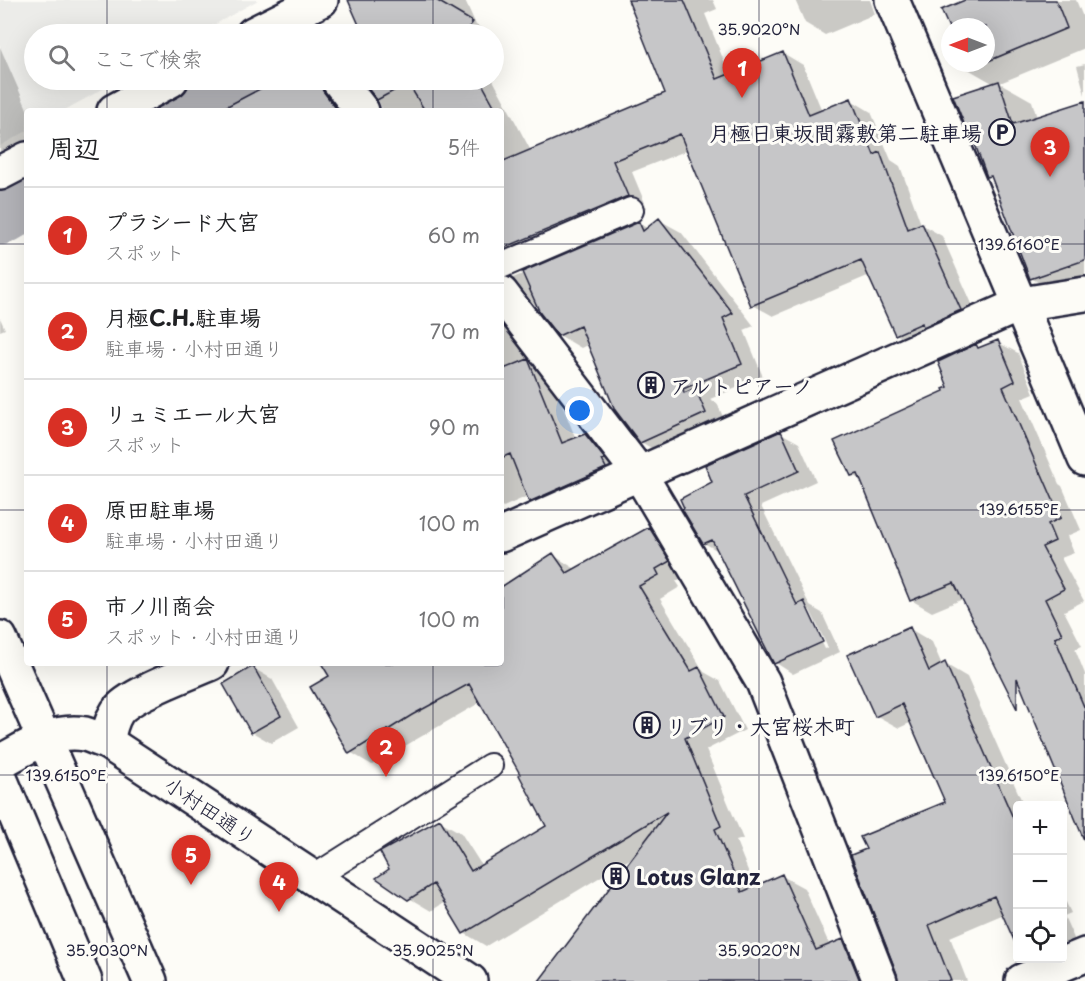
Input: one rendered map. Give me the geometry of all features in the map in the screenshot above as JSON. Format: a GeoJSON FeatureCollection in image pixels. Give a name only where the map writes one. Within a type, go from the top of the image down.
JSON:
{"type":"FeatureCollection","features":[{"type":"Feature","properties":{"kind":"street"},"geometry":{"type":"LineString","coordinates":[[892,0],[1085,459]]}},
{"type":"Feature","properties":{"kind":"street"},"geometry":{"type":"LineString","coordinates":[[284,24],[309,16]]}},
{"type":"Feature","properties":{"kind":"street"},"geometry":{"type":"LineString","coordinates":[[120,108],[153,90]]}},
{"type":"Feature","properties":{"kind":"street"},"geometry":{"type":"LineString","coordinates":[[346,90],[360,108]]}},
{"type":"Feature","properties":{"kind":"street"},"geometry":{"type":"LineString","coordinates":[[0,173],[24,161]]}},
{"type":"Feature","properties":{"kind":"street"},"geometry":{"type":"LineString","coordinates":[[504,534],[1021,304],[1085,294]]}},
{"type":"Feature","properties":{"kind":"street"},"geometry":{"type":"LineString","coordinates":[[504,297],[639,473],[763,682],[880,981]]}},
{"type":"Feature","properties":{"kind":"street"},"geometry":{"type":"LineString","coordinates":[[0,638],[150,981]]}},
{"type":"Feature","properties":{"kind":"street"},"geometry":{"type":"LineString","coordinates":[[107,742],[110,725],[118,710],[130,699],[205,666]]}},
{"type":"Feature","properties":{"kind":"street","name":"小村田通り"},"geometry":{"type":"LineString","coordinates":[[0,762],[45,738],[66,733],[85,734],[107,742],[470,981]]}},
{"type":"Feature","properties":{"kind":"street"},"geometry":{"type":"LineString","coordinates":[[0,778],[85,981]]}},
{"type":"Feature","properties":{"kind":"street"},"geometry":{"type":"LineString","coordinates":[[1022,981],[1085,955]]}},
{"type":"Feature","properties":{"kind":"lane"},"geometry":{"type":"LineString","coordinates":[[504,265],[631,210]]}},
{"type":"Feature","properties":{"kind":"lane"},"geometry":{"type":"LineString","coordinates":[[313,878],[490,766]]}},
{"type":"Feature","properties":{"kind":"shaded area"},"geometry":{"type":"Polygon","coordinates":[[[0,0],[258,0],[216,24],[24,24],[24,90],[101,90],[68,108],[24,108],[24,133],[0,146],[0,0]]]}},
{"type":"Feature","properties":{"kind":"building"},"geometry":{"type":"Polygon","coordinates":[[[348,0],[436,0],[473,22],[472,24],[359,24],[348,0]]]}},
{"type":"Feature","properties":{"kind":"building"},"geometry":{"type":"Polygon","coordinates":[[[628,0],[684,0],[717,79],[783,52],[809,115],[851,98],[874,155],[880,152],[908,229],[922,223],[961,310],[923,327],[922,323],[895,335],[861,260],[751,306],[680,134],[613,161],[628,196],[504,248],[504,161],[665,93],[628,0]]]}},
{"type":"Feature","properties":{"kind":"building"},"geometry":{"type":"Polygon","coordinates":[[[965,0],[1056,0],[1067,28],[995,58],[995,18],[945,18],[941,10],[965,0]]]}},
{"type":"Feature","properties":{"kind":"building"},"geometry":{"type":"Polygon","coordinates":[[[999,81],[1013,124],[1085,101],[1085,260],[1030,279],[991,176],[987,177],[968,125],[965,126],[953,96],[999,81]]]}},
{"type":"Feature","properties":{"kind":"building"},"geometry":{"type":"Polygon","coordinates":[[[258,90],[323,90],[336,108],[224,108],[258,90]]]}},
{"type":"Feature","properties":{"kind":"building"},"geometry":{"type":"Polygon","coordinates":[[[369,90],[395,90],[377,100],[369,90]]]}},
{"type":"Feature","properties":{"kind":"building"},"geometry":{"type":"Polygon","coordinates":[[[412,90],[485,90],[495,108],[423,108],[412,90]]]}},
{"type":"Feature","properties":{"kind":"building"},"geometry":{"type":"Polygon","coordinates":[[[659,218],[733,313],[723,318],[742,364],[683,389],[684,393],[695,388],[706,413],[640,443],[615,410],[580,326],[558,336],[540,313],[522,272],[639,222],[643,231],[659,218]]]}},
{"type":"Feature","properties":{"kind":"building"},"geometry":{"type":"Polygon","coordinates":[[[998,340],[1015,381],[1003,387],[1061,518],[1048,524],[1055,541],[1042,547],[1064,589],[1045,599],[1062,634],[1055,638],[1085,709],[1084,840],[1017,678],[1017,709],[954,583],[910,601],[858,474],[851,476],[834,441],[944,391],[943,389],[948,387],[938,362],[976,344],[978,348],[998,340]]]}},
{"type":"Feature","properties":{"kind":"building"},"geometry":{"type":"Polygon","coordinates":[[[528,359],[562,443],[585,434],[605,459],[602,460],[606,468],[529,502],[510,454],[504,457],[504,369],[528,359]]]}},
{"type":"Feature","properties":{"kind":"building"},"geometry":{"type":"Polygon","coordinates":[[[781,431],[799,471],[744,496],[797,605],[804,601],[823,642],[774,664],[712,540],[703,544],[682,509],[684,508],[680,499],[712,482],[705,465],[781,431]]]}},
{"type":"Feature","properties":{"kind":"building"},"geometry":{"type":"Polygon","coordinates":[[[649,527],[670,561],[656,569],[659,575],[639,586],[691,671],[699,667],[724,717],[685,738],[721,826],[715,829],[742,892],[782,874],[816,950],[843,939],[860,981],[539,981],[667,812],[463,934],[433,884],[408,900],[376,878],[389,869],[380,852],[440,819],[471,871],[546,826],[520,774],[469,684],[412,715],[349,754],[310,687],[329,676],[323,666],[504,666],[504,585],[553,553],[567,573],[649,527]]]}},
{"type":"Feature","properties":{"kind":"building"},"geometry":{"type":"Polygon","coordinates":[[[910,627],[929,671],[945,662],[1013,818],[1013,938],[994,896],[929,925],[951,981],[898,981],[851,855],[866,849],[860,837],[945,802],[902,704],[875,717],[847,655],[910,627]]]}},
{"type":"Feature","properties":{"kind":"building"},"geometry":{"type":"Polygon","coordinates":[[[253,666],[281,716],[251,733],[223,684],[253,666]]]}},
{"type":"Feature","properties":{"kind":"waterway"},"geometry":{"type":"LineString","coordinates":[[186,108],[218,90]]}},
{"type":"Feature","properties":{"kind":"waterway"},"geometry":{"type":"LineString","coordinates":[[0,210],[24,196]]}},
{"type":"Feature","properties":{"kind":"place","name":"プラシード大宮"},"geometry":{"type":"Point","coordinates":[742,98]}},
{"type":"Feature","properties":{"kind":"place","name":"月極日東坂間霧敷第二駐車場"},"geometry":{"type":"Point","coordinates":[1002,132]}},
{"type":"Feature","properties":{"kind":"place","name":"リュミエール大宮"},"geometry":{"type":"Point","coordinates":[1050,177]}},
{"type":"Feature","properties":{"kind":"place","name":"アルトピアーノ"},"geometry":{"type":"Point","coordinates":[651,385]}},
{"type":"Feature","properties":{"kind":"place","name":"リブリ・大宮桜木町"},"geometry":{"type":"Point","coordinates":[647,725]}},
{"type":"Feature","properties":{"kind":"place","name":"月極C.H.駐車場"},"geometry":{"type":"Point","coordinates":[386,777]}},
{"type":"Feature","properties":{"kind":"place","name":"Lotus Glanz"},"geometry":{"type":"Point","coordinates":[616,876]}},
{"type":"Feature","properties":{"kind":"place","name":"市ノ川商会"},"geometry":{"type":"Point","coordinates":[191,885]}},
{"type":"Feature","properties":{"kind":"place","name":"原田駐車場"},"geometry":{"type":"Point","coordinates":[279,912]}}]}
